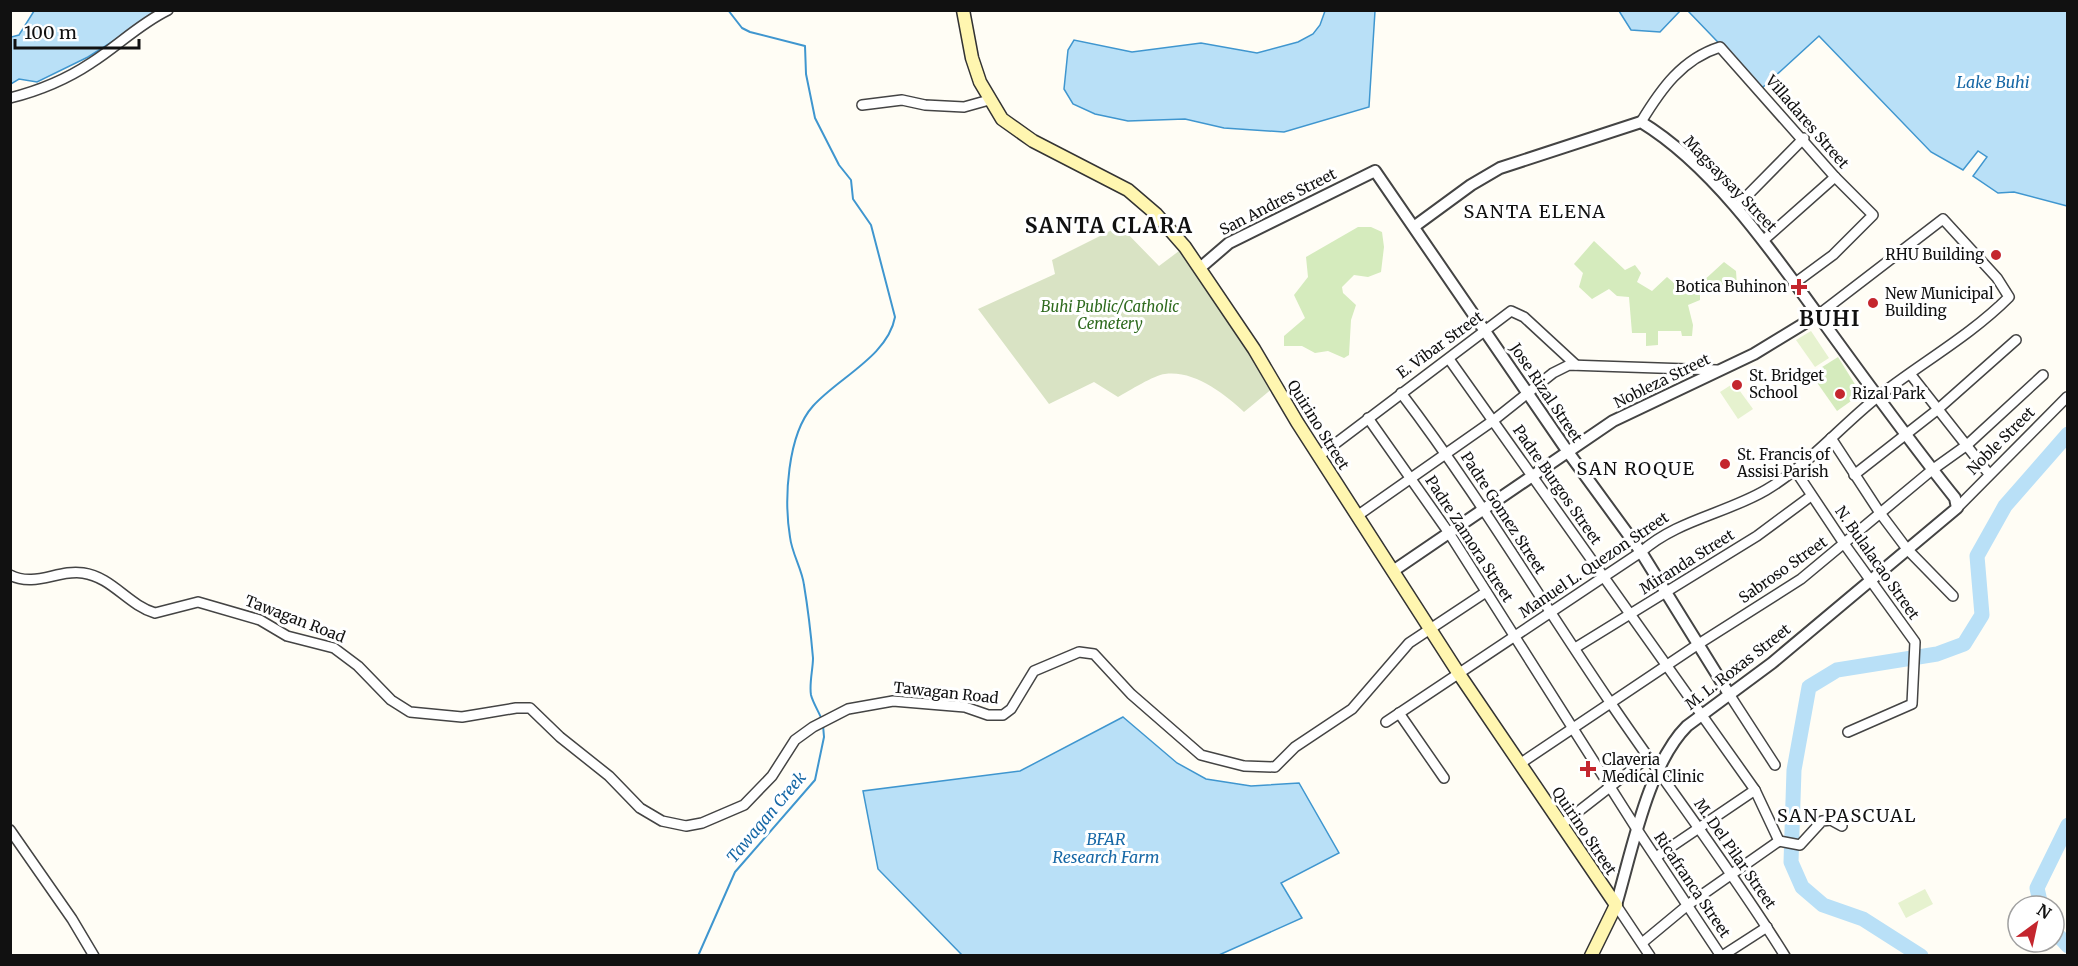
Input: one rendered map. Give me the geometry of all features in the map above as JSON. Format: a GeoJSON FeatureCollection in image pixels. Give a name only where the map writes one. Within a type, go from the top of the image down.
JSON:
{"type":"FeatureCollection","features":[{"type":"Feature","properties":{"kind":"main road","name":"Quirino Street"},"geometry":{"type":"LineString","coordinates":[[963,10],[972,58],[989,100],[1002,119],[1014,129],[1109,179],[1136,197],[1169,228],[1200,268],[1254,349],[1319,456],[1459,674],[1616,904]]}},
{"type":"Feature","properties":{"kind":"main road"},"geometry":{"type":"LineString","coordinates":[[1591,956],[1616,904]]}},
{"type":"Feature","properties":{"kind":"street"},"geometry":{"type":"LineString","coordinates":[[10,98],[40,89],[78,71],[141,25],[168,10]]}},
{"type":"Feature","properties":{"kind":"street","name":"Villadares Street"},"geometry":{"type":"LineString","coordinates":[[1641,122],[1663,86],[1679,70],[1707,51],[1720,47],[1804,138],[1835,177],[1873,215],[1833,255],[1795,283]]}},
{"type":"Feature","properties":{"kind":"street"},"geometry":{"type":"LineString","coordinates":[[862,105],[902,100],[925,105],[963,106],[989,100]]}},
{"type":"Feature","properties":{"kind":"street"},"geometry":{"type":"LineString","coordinates":[[1415,226],[1471,185],[1500,168],[1641,122]]}},
{"type":"Feature","properties":{"kind":"street","name":"Magsaysay Street"},"geometry":{"type":"LineString","coordinates":[[1641,122],[1690,161],[1736,207],[1764,240],[1905,435],[1955,498],[1957,508]]}},
{"type":"Feature","properties":{"kind":"street"},"geometry":{"type":"LineString","coordinates":[[1736,207],[1804,138]]}},
{"type":"Feature","properties":{"kind":"street","name":"San Andres Street"},"geometry":{"type":"LineString","coordinates":[[1200,268],[1229,243],[1376,171]]}},
{"type":"Feature","properties":{"kind":"street","name":"Jose Rizal Street"},"geometry":{"type":"LineString","coordinates":[[1376,171],[1530,393],[1568,452],[1641,552],[1729,694]]}},
{"type":"Feature","properties":{"kind":"street"},"geometry":{"type":"LineString","coordinates":[[1764,240],[1835,177]]}},
{"type":"Feature","properties":{"kind":"street","name":"Nobleza Street"},"geometry":{"type":"LineString","coordinates":[[1393,571],[1613,421],[1773,344],[1818,315],[1942,219],[1997,278],[2009,297]]}},
{"type":"Feature","properties":{"kind":"street","name":"Manuel L. Quezon Street"},"geometry":{"type":"LineString","coordinates":[[1386,722],[1674,529],[1749,498],[1795,470],[1878,397],[1911,375],[2009,297]]}},
{"type":"Feature","properties":{"kind":"street","name":"E. Vibar Street"},"geometry":{"type":"LineString","coordinates":[[1319,456],[1508,313],[1519,313],[1576,365]]}},
{"type":"Feature","properties":{"kind":"street"},"geometry":{"type":"LineString","coordinates":[[1854,475],[1937,410],[2016,340]]}},
{"type":"Feature","properties":{"kind":"street","name":"Padre Burgos Street"},"geometry":{"type":"LineString","coordinates":[[1449,359],[1755,790],[1781,841]]}},
{"type":"Feature","properties":{"kind":"street"},"geometry":{"type":"LineString","coordinates":[[1357,516],[1494,420],[1553,373],[1576,365],[1717,370]]}},
{"type":"Feature","properties":{"kind":"street"},"geometry":{"type":"LineString","coordinates":[[1911,375],[1989,474]]}},
{"type":"Feature","properties":{"kind":"street","name":"Sabroso Street"},"geometry":{"type":"LineString","coordinates":[[1521,763],[1697,645],[1801,579],[1845,545],[1932,470],[1967,445],[2043,375]]}},
{"type":"Feature","properties":{"kind":"street","name":"Padre Gomez Street"},"geometry":{"type":"LineString","coordinates":[[1401,393],[1447,453],[1657,771]]}},
{"type":"Feature","properties":{"kind":"street","name":"Noble Street"},"geometry":{"type":"LineString","coordinates":[[1957,508],[2067,398]]}},
{"type":"Feature","properties":{"kind":"street","name":"Padre Zamora Street"},"geometry":{"type":"LineString","coordinates":[[1368,418],[1449,533],[1638,831]]}},
{"type":"Feature","properties":{"kind":"street"},"geometry":{"type":"LineString","coordinates":[[1831,438],[1880,513],[1907,549],[1953,596]]}},
{"type":"Feature","properties":{"kind":"street","name":"N. Bulalacao Street"},"geometry":{"type":"LineString","coordinates":[[1795,470],[1845,545],[1915,642],[1916,665],[1912,704],[1848,732]]}},
{"type":"Feature","properties":{"kind":"street","name":"Miranda Street"},"geometry":{"type":"LineString","coordinates":[[1575,648],[1758,536],[1811,496]]}},
{"type":"Feature","properties":{"kind":"street","name":"M. L. Roxas Street"},"geometry":{"type":"LineString","coordinates":[[1616,904],[1657,771],[1677,738],[1729,694],[1772,663],[1957,508]]}},
{"type":"Feature","properties":{"kind":"street","name":"Tawagan Road"},"geometry":{"type":"LineString","coordinates":[[10,575],[30,581],[69,573],[84,573],[116,586],[155,613],[198,602],[253,618],[287,636],[339,650],[391,700],[410,712],[462,717],[516,708],[530,708],[560,737],[609,776],[640,808],[662,821],[681,826],[702,823],[744,805],[783,762],[795,740],[813,727],[848,709],[888,701],[964,707],[988,715],[1003,715],[1011,710],[1034,671],[1079,652],[1094,654],[1131,694],[1201,755],[1235,765],[1267,768],[1279,765],[1295,747],[1352,709],[1409,643],[1486,591]]}},
{"type":"Feature","properties":{"kind":"street"},"geometry":{"type":"LineString","coordinates":[[1729,694],[1775,765]]}},
{"type":"Feature","properties":{"kind":"street"},"geometry":{"type":"LineString","coordinates":[[1399,713],[1444,778]]}},
{"type":"Feature","properties":{"kind":"street"},"geometry":{"type":"LineString","coordinates":[[1561,825],[1647,758]]}},
{"type":"Feature","properties":{"kind":"street","name":"M. Del Pilar Street"},"geometry":{"type":"LineString","coordinates":[[1657,771],[1699,826],[1785,956]]}},
{"type":"Feature","properties":{"kind":"street"},"geometry":{"type":"LineString","coordinates":[[1656,857],[1755,790]]}},
{"type":"Feature","properties":{"kind":"street"},"geometry":{"type":"LineString","coordinates":[[1642,943],[1689,904],[1781,841],[1796,845],[1803,844],[1822,821],[1831,820],[1842,826]]}},
{"type":"Feature","properties":{"kind":"street"},"geometry":{"type":"LineString","coordinates":[[10,830],[94,956]]}},
{"type":"Feature","properties":{"kind":"street","name":"Ricafranca Street"},"geometry":{"type":"LineString","coordinates":[[1638,831],[1689,904],[1721,956]]}},
{"type":"Feature","properties":{"kind":"street"},"geometry":{"type":"LineString","coordinates":[[1616,904],[1650,956]]}},
{"type":"Feature","properties":{"kind":"street"},"geometry":{"type":"LineString","coordinates":[[1721,956],[1767,927]]}},
{"type":"Feature","properties":{"kind":"green space","name":"Buhi Public/Catholic Cemetery"},"geometry":{"type":"Polygon","coordinates":[[[1120,226],[1159,266],[1179,251],[1232,322],[1274,387],[1244,412],[1208,385],[1176,374],[1155,377],[1118,397],[1094,382],[1049,404],[978,309],[1055,274],[1052,260],[1120,226]]]}},
{"type":"Feature","properties":{"kind":"green space"},"geometry":{"type":"Polygon","coordinates":[[[1358,227],[1371,227],[1382,232],[1384,247],[1381,272],[1368,277],[1354,275],[1342,287],[1343,293],[1356,305],[1351,320],[1349,355],[1344,358],[1328,351],[1315,353],[1302,346],[1284,346],[1284,336],[1305,318],[1294,295],[1308,277],[1306,257],[1358,227]]]}},
{"type":"Feature","properties":{"kind":"green space"},"geometry":{"type":"Polygon","coordinates":[[[1594,241],[1625,270],[1635,265],[1641,273],[1637,282],[1652,291],[1667,277],[1680,288],[1701,283],[1724,262],[1736,271],[1737,286],[1733,288],[1728,283],[1700,292],[1700,300],[1688,305],[1693,325],[1692,336],[1682,336],[1681,331],[1658,331],[1658,345],[1646,346],[1646,333],[1632,333],[1629,297],[1617,296],[1609,289],[1592,299],[1579,287],[1583,273],[1574,264],[1594,241]]]}},
{"type":"Feature","properties":{"kind":"green space"},"geometry":{"type":"Polygon","coordinates":[[[1811,331],[1829,358],[1815,367],[1796,340],[1811,331]]]}},
{"type":"Feature","properties":{"kind":"green space"},"geometry":{"type":"Polygon","coordinates":[[[1838,357],[1861,394],[1837,411],[1811,374],[1838,357]]]}},
{"type":"Feature","properties":{"kind":"green space"},"geometry":{"type":"Polygon","coordinates":[[[1734,383],[1753,409],[1738,419],[1720,392],[1734,383]]]}},
{"type":"Feature","properties":{"kind":"green space"},"geometry":{"type":"Polygon","coordinates":[[[1925,889],[1933,904],[1906,918],[1898,903],[1925,889]]]}},
{"type":"Feature","properties":{"kind":"water"},"geometry":{"type":"Polygon","coordinates":[[[34,11],[161,11],[88,57],[37,82],[19,79],[11,84],[11,37],[19,35],[34,11]]]}},
{"type":"Feature","properties":{"kind":"water"},"geometry":{"type":"Polygon","coordinates":[[[1325,11],[1375,11],[1369,107],[1284,132],[1224,128],[1185,119],[1128,121],[1095,114],[1073,104],[1064,89],[1068,50],[1074,40],[1132,52],[1201,43],[1257,53],[1298,42],[1313,34],[1320,25],[1325,11]]]}},
{"type":"Feature","properties":{"kind":"water"},"geometry":{"type":"Polygon","coordinates":[[[1619,11],[1680,11],[1660,32],[1631,30],[1619,11]]]}},
{"type":"Feature","properties":{"kind":"water","name":"Lake Buhi"},"geometry":{"type":"Polygon","coordinates":[[[1688,11],[2067,11],[2067,206],[2014,192],[1998,193],[1973,176],[1987,157],[1978,151],[1963,170],[1931,152],[1819,36],[1762,88],[1688,11]]]}},
{"type":"Feature","properties":{"kind":"water","name":"BFAR Research Farm"},"geometry":{"type":"Polygon","coordinates":[[[1123,717],[1177,763],[1206,779],[1251,786],[1299,783],[1339,853],[1281,883],[1302,918],[1219,955],[962,955],[878,869],[863,791],[1020,771],[1123,717]]]}},
{"type":"Feature","properties":{"kind":"waterway","name":"Tawagan Creek"},"geometry":{"type":"LineString","coordinates":[[728,10],[742,28],[750,32],[805,46],[806,74],[815,118],[839,165],[851,180],[853,199],[871,225],[895,317],[890,331],[873,355],[813,406],[804,418],[793,450],[788,487],[788,522],[791,543],[803,579],[808,613],[813,658],[811,695],[822,720]]}},
{"type":"Feature","properties":{"kind":"waterway"},"geometry":{"type":"LineString","coordinates":[[1921,956],[1863,919],[1823,905],[1802,887],[1791,862],[1794,770],[1809,687],[1837,670],[1937,654],[1964,644],[1982,615],[1977,556],[2005,506],[2068,434]]}},
{"type":"Feature","properties":{"kind":"waterway","name":"Tawagan Creek"},"geometry":{"type":"LineString","coordinates":[[698,956],[735,872],[815,780],[824,737],[823,725]]}},
{"type":"Feature","properties":{"kind":"waterway"},"geometry":{"type":"LineString","coordinates":[[2038,894],[2037,888],[2068,825]]}},
{"type":"Feature","properties":{"kind":"place","name":"RHU Building"},"geometry":{"type":"Point","coordinates":[1996,255]}},
{"type":"Feature","properties":{"kind":"place","name":"Botica Buhinon"},"geometry":{"type":"Point","coordinates":[1799,287]}},
{"type":"Feature","properties":{"kind":"place","name":"New Municipal Building"},"geometry":{"type":"Point","coordinates":[1873,303]}},
{"type":"Feature","properties":{"kind":"place","name":"St. Bridget School"},"geometry":{"type":"Point","coordinates":[1737,385]}},
{"type":"Feature","properties":{"kind":"place","name":"Rizal Park"},"geometry":{"type":"Point","coordinates":[1840,394]}},
{"type":"Feature","properties":{"kind":"place","name":"St. Francis of Assisi Parish"},"geometry":{"type":"Point","coordinates":[1725,464]}},
{"type":"Feature","properties":{"kind":"place","name":"Claveria Medical Clinic"},"geometry":{"type":"Point","coordinates":[1588,769]}},
{"type":"Feature","properties":{"kind":"district","name":"SANTA ELENA"},"geometry":{"type":"Point","coordinates":[1535,212]}},
{"type":"Feature","properties":{"kind":"district","name":"SANTA CLARA"},"geometry":{"type":"Point","coordinates":[1109,226]}},
{"type":"Feature","properties":{"kind":"district","name":"BUHI"},"geometry":{"type":"Point","coordinates":[1830,319]}},
{"type":"Feature","properties":{"kind":"district","name":"SAN ROQUE"},"geometry":{"type":"Point","coordinates":[1636,469]}},
{"type":"Feature","properties":{"kind":"district","name":"SAN PASCUAL"},"geometry":{"type":"Point","coordinates":[1847,816]}}]}
